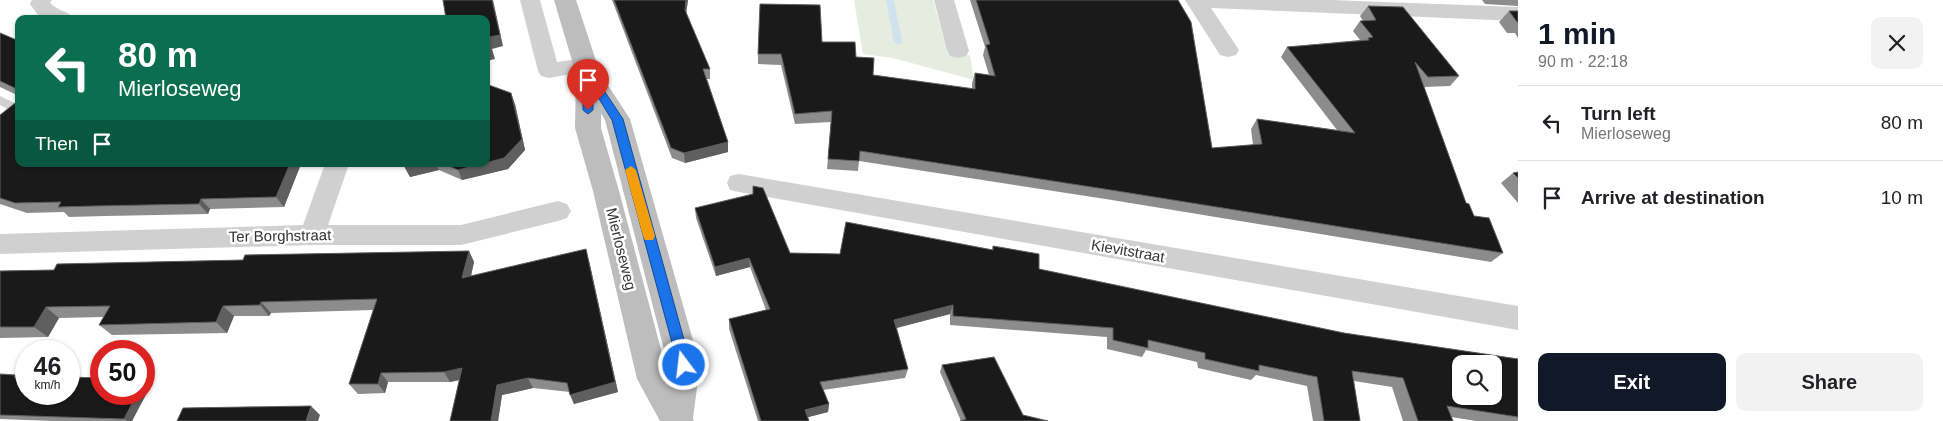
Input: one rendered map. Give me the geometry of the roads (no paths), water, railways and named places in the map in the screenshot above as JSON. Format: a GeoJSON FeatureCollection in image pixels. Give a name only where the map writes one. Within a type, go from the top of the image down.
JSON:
{"type":"FeatureCollection","features":[{"type":"Feature","properties":{"kind":"main road","name":"Mierloseweg"},"geometry":{"type":"LineString","coordinates":[[564,0],[586,69],[588,128],[606,191],[653,379],[675,420]]}},
{"type":"Feature","properties":{"kind":"street"},"geometry":{"type":"LineString","coordinates":[[42,0],[40,4],[47,13],[52,15]]}},
{"type":"Feature","properties":{"kind":"street"},"geometry":{"type":"LineString","coordinates":[[530,0],[549,71],[586,69]]}},
{"type":"Feature","properties":{"kind":"street"},"geometry":{"type":"LineString","coordinates":[[944,0],[958,51]]}},
{"type":"Feature","properties":{"kind":"street"},"geometry":{"type":"LineString","coordinates":[[1196,1],[1518,14]]}},
{"type":"Feature","properties":{"kind":"street"},"geometry":{"type":"LineString","coordinates":[[1196,1],[1228,50]]}},
{"type":"Feature","properties":{"kind":"street"},"geometry":{"type":"LineString","coordinates":[[312,235],[336,167]]}},
{"type":"Feature","properties":{"kind":"street","name":"Kievitstraat"},"geometry":{"type":"LineString","coordinates":[[739,183],[1518,318]]}},
{"type":"Feature","properties":{"kind":"street","name":"Ter Borghstraat"},"geometry":{"type":"LineString","coordinates":[[0,244],[312,235],[461,234],[558,211]]}},
{"type":"Feature","properties":{"kind":"lane"},"geometry":{"type":"LineString","coordinates":[[0,100],[15,108]]}},
{"type":"Feature","properties":{"kind":"waterway"},"geometry":{"type":"LineString","coordinates":[[890,0],[898,42]]}}]}
